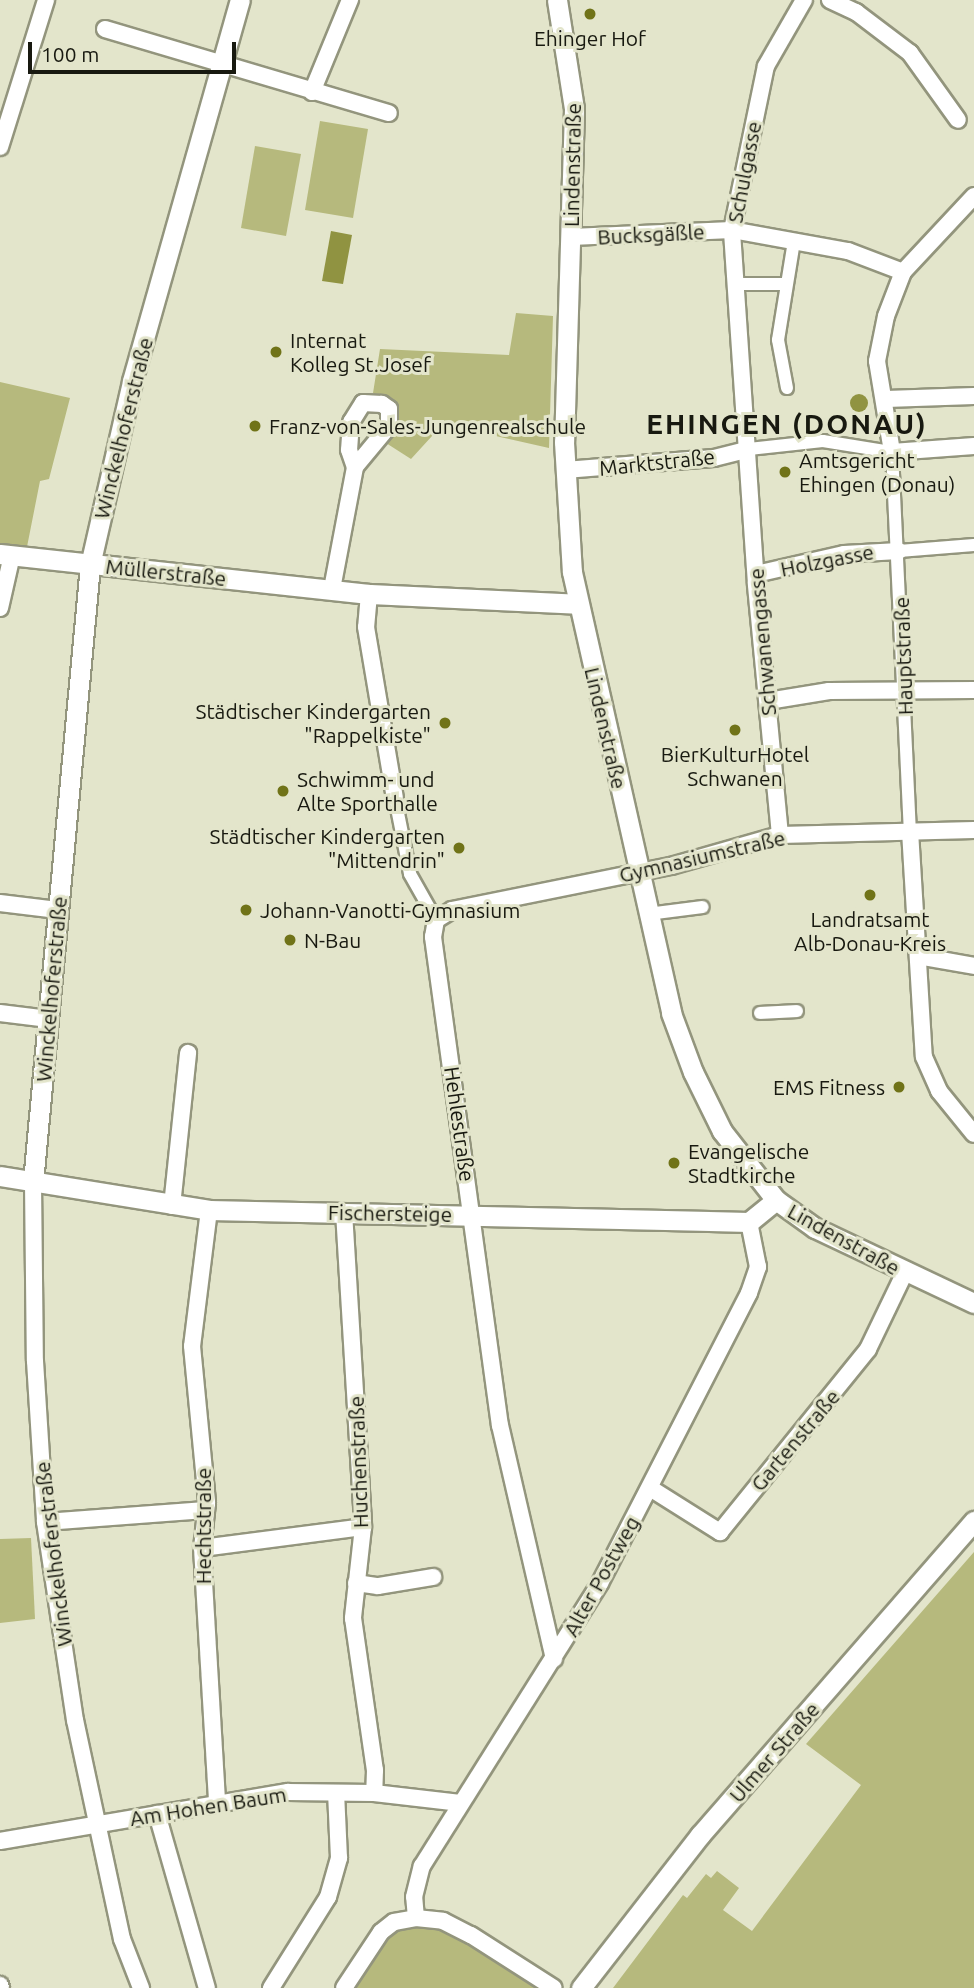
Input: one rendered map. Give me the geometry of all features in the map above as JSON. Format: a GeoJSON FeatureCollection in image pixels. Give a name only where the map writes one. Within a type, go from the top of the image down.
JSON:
{"type":"FeatureCollection","features":[{"type":"Feature","properties":{"kind":"street"},"geometry":{"type":"LineString","coordinates":[[0,147],[46,0]]}},
{"type":"Feature","properties":{"kind":"street","name":"Winckelhoferstraße"},"geometry":{"type":"LineString","coordinates":[[141,1988],[122,1939],[97,1825],[70,1692],[45,1522],[36,1361],[33,1182],[90,565],[132,381],[220,60],[240,0]]}},
{"type":"Feature","properties":{"kind":"street"},"geometry":{"type":"LineString","coordinates":[[312,92],[350,0]]}},
{"type":"Feature","properties":{"kind":"street","name":"Lindenstraße"},"geometry":{"type":"LineString","coordinates":[[557,0],[574,109],[565,470],[578,604],[671,1013],[693,1072],[722,1131],[776,1200],[806,1223],[974,1304]]}},
{"type":"Feature","properties":{"kind":"street","name":"Schulgasse"},"geometry":{"type":"LineString","coordinates":[[747,397],[732,230],[766,66],[804,0]]}},
{"type":"Feature","properties":{"kind":"street"},"geometry":{"type":"LineString","coordinates":[[830,0],[856,12],[910,53],[958,120]]}},
{"type":"Feature","properties":{"kind":"street"},"geometry":{"type":"LineString","coordinates":[[105,29],[220,60],[312,92],[389,113]]}},
{"type":"Feature","properties":{"kind":"street","name":"Hauptstraße"},"geometry":{"type":"LineString","coordinates":[[974,196],[903,272],[879,343],[878,369],[886,398],[892,452],[899,551],[910,831],[929,1074],[974,1134]]}},
{"type":"Feature","properties":{"kind":"street","name":"Bucksgäßle"},"geometry":{"type":"LineString","coordinates":[[571,237],[732,230],[848,251],[903,272]]}},
{"type":"Feature","properties":{"kind":"street"},"geometry":{"type":"LineString","coordinates":[[787,388],[778,340],[794,241]]}},
{"type":"Feature","properties":{"kind":"street"},"geometry":{"type":"LineString","coordinates":[[735,284],[785,284]]}},
{"type":"Feature","properties":{"kind":"street"},"geometry":{"type":"LineString","coordinates":[[886,398],[974,396]]}},
{"type":"Feature","properties":{"kind":"street","name":"Schwanengasse"},"geometry":{"type":"LineString","coordinates":[[747,397],[756,574],[780,835]]}},
{"type":"Feature","properties":{"kind":"street"},"geometry":{"type":"LineString","coordinates":[[749,449],[823,441],[892,452],[974,446]]}},
{"type":"Feature","properties":{"kind":"street","name":"Marktstraße"},"geometry":{"type":"LineString","coordinates":[[565,470],[714,458],[749,449]]}},
{"type":"Feature","properties":{"kind":"street"},"geometry":{"type":"LineString","coordinates":[[331,589],[355,467]]}},
{"type":"Feature","properties":{"kind":"street"},"geometry":{"type":"LineString","coordinates":[[899,551],[974,545]]}},
{"type":"Feature","properties":{"kind":"street","name":"Holzgasse"},"geometry":{"type":"LineString","coordinates":[[756,574],[855,552],[899,551]]}},
{"type":"Feature","properties":{"kind":"street"},"geometry":{"type":"LineString","coordinates":[[0,608],[6,555]]}},
{"type":"Feature","properties":{"kind":"street","name":"Müllerstraße"},"geometry":{"type":"LineString","coordinates":[[6,555],[369,594],[578,604]]}},
{"type":"Feature","properties":{"kind":"street"},"geometry":{"type":"LineString","coordinates":[[369,594],[366,627],[410,874],[436,920]]}},
{"type":"Feature","properties":{"kind":"street"},"geometry":{"type":"LineString","coordinates":[[768,701],[829,691],[974,690]]}},
{"type":"Feature","properties":{"kind":"street","name":"Gymnasiumstraße"},"geometry":{"type":"LineString","coordinates":[[436,920],[452,910],[713,856],[780,835],[974,830]]}},
{"type":"Feature","properties":{"kind":"street"},"geometry":{"type":"LineString","coordinates":[[0,903],[58,910]]}},
{"type":"Feature","properties":{"kind":"street"},"geometry":{"type":"LineString","coordinates":[[648,914],[703,907]]}},
{"type":"Feature","properties":{"kind":"street","name":"Hehlestraße"},"geometry":{"type":"LineString","coordinates":[[436,920],[433,937],[500,1426],[554,1659]]}},
{"type":"Feature","properties":{"kind":"street"},"geometry":{"type":"LineString","coordinates":[[918,957],[974,966]]}},
{"type":"Feature","properties":{"kind":"street"},"geometry":{"type":"LineString","coordinates":[[760,1013],[797,1011]]}},
{"type":"Feature","properties":{"kind":"street"},"geometry":{"type":"LineString","coordinates":[[0,1013],[49,1019]]}},
{"type":"Feature","properties":{"kind":"street"},"geometry":{"type":"LineString","coordinates":[[172,1206],[188,1053]]}},
{"type":"Feature","properties":{"kind":"street","name":"Fischersteige"},"geometry":{"type":"LineString","coordinates":[[0,1176],[209,1210],[749,1222]]}},
{"type":"Feature","properties":{"kind":"street"},"geometry":{"type":"LineString","coordinates":[[749,1222],[776,1200]]}},
{"type":"Feature","properties":{"kind":"street","name":"Hechtstraße"},"geometry":{"type":"LineString","coordinates":[[209,1210],[192,1346],[206,1510],[202,1548],[217,1801]]}},
{"type":"Feature","properties":{"kind":"street","name":"Huchenstraße"},"geometry":{"type":"LineString","coordinates":[[344,1212],[363,1527],[353,1618],[370,1734],[374,1793]]}},
{"type":"Feature","properties":{"kind":"street","name":"Alter Postweg"},"geometry":{"type":"LineString","coordinates":[[416,1918],[414,1897],[422,1866],[554,1659],[650,1488],[730,1332],[758,1266],[749,1222]]}},
{"type":"Feature","properties":{"kind":"street","name":"Gartenstraße"},"geometry":{"type":"LineString","coordinates":[[650,1488],[720,1532],[868,1349],[905,1272]]}},
{"type":"Feature","properties":{"kind":"street"},"geometry":{"type":"LineString","coordinates":[[45,1522],[206,1510]]}},
{"type":"Feature","properties":{"kind":"street","name":"Ulmer Straße"},"geometry":{"type":"LineString","coordinates":[[581,1988],[700,1835],[974,1521]]}},
{"type":"Feature","properties":{"kind":"street"},"geometry":{"type":"LineString","coordinates":[[202,1548],[363,1527]]}},
{"type":"Feature","properties":{"kind":"street"},"geometry":{"type":"LineString","coordinates":[[356,1583],[378,1586],[433,1577]]}},
{"type":"Feature","properties":{"kind":"street","name":"Am Hohen Baum"},"geometry":{"type":"LineString","coordinates":[[0,1842],[217,1801],[288,1792],[374,1793],[460,1803]]}},
{"type":"Feature","properties":{"kind":"street"},"geometry":{"type":"LineString","coordinates":[[271,1988],[328,1897],[339,1858],[336,1793]]}},
{"type":"Feature","properties":{"kind":"street"},"geometry":{"type":"LineString","coordinates":[[157,1814],[207,1988]]}},
{"type":"Feature","properties":{"kind":"street"},"geometry":{"type":"LineString","coordinates":[[344,1988],[381,1932],[394,1922],[416,1918],[443,1921],[471,1935],[554,1988]]}},
{"type":"Feature","properties":{"kind":"green space"},"geometry":{"type":"Polygon","coordinates":[[[320,121],[368,129],[353,218],[305,210],[320,121]]]}},
{"type":"Feature","properties":{"kind":"green space"},"geometry":{"type":"Polygon","coordinates":[[[255,146],[301,154],[286,236],[241,228],[255,146]]]}},
{"type":"Feature","properties":{"kind":"green space"},"geometry":{"type":"Polygon","coordinates":[[[516,313],[553,316],[549,448],[443,424],[411,459],[386,443],[396,428],[398,410],[373,393],[380,349],[509,355],[516,313]]]}},
{"type":"Feature","properties":{"kind":"green space"},"geometry":{"type":"Polygon","coordinates":[[[0,382],[70,398],[49,479],[40,481],[25,557],[0,554],[0,382]]]}},
{"type":"Feature","properties":{"kind":"green space"},"geometry":{"type":"Polygon","coordinates":[[[31,1538],[35,1619],[0,1623],[0,1539],[31,1538]]]}},
{"type":"Feature","properties":{"kind":"green space"},"geometry":{"type":"Polygon","coordinates":[[[974,1552],[974,1988],[613,1988],[683,1895],[687,1898],[706,1874],[711,1878],[717,1871],[739,1888],[723,1910],[752,1931],[861,1785],[806,1744],[974,1552]]]}},
{"type":"Feature","properties":{"kind":"green space"},"geometry":{"type":"Polygon","coordinates":[[[443,1921],[555,1988],[344,1988],[394,1922],[443,1921]]]}},
{"type":"Feature","properties":{"kind":"shaded area"},"geometry":{"type":"Polygon","coordinates":[[[331,231],[352,235],[343,284],[322,281],[331,231]]]}},
{"type":"Feature","properties":{"kind":"shaded area"},"geometry":{"type":"Polygon","coordinates":[[[859,394],[865,397],[868,403],[865,409],[859,412],[853,409],[850,403],[853,397],[859,394]]]}},
{"type":"Feature","properties":{"kind":"place","name":"Ehinger Hof"},"geometry":{"type":"Point","coordinates":[590,14]}},
{"type":"Feature","properties":{"kind":"place","name":"Internat Kolleg St.Josef"},"geometry":{"type":"Point","coordinates":[276,352]}},
{"type":"Feature","properties":{"kind":"place","name":"Franz-von-Sales-Jungenrealschule"},"geometry":{"type":"Point","coordinates":[255,426]}},
{"type":"Feature","properties":{"kind":"place","name":"Amtsgericht Ehingen (Donau)"},"geometry":{"type":"Point","coordinates":[785,472]}},
{"type":"Feature","properties":{"kind":"place","name":"Städtischer Kindergarten \"Rappelkiste\""},"geometry":{"type":"Point","coordinates":[445,723]}},
{"type":"Feature","properties":{"kind":"place","name":"BierKulturHotel Schwanen"},"geometry":{"type":"Point","coordinates":[735,730]}},
{"type":"Feature","properties":{"kind":"place","name":"Schwimm- und Alte Sporthalle"},"geometry":{"type":"Point","coordinates":[283,791]}},
{"type":"Feature","properties":{"kind":"place","name":"Städtischer Kindergarten \"Mittendrin\""},"geometry":{"type":"Point","coordinates":[459,848]}},
{"type":"Feature","properties":{"kind":"place","name":"Landratsamt Alb-Donau-Kreis"},"geometry":{"type":"Point","coordinates":[870,895]}},
{"type":"Feature","properties":{"kind":"place","name":"Johann-Vanotti-Gymnasium"},"geometry":{"type":"Point","coordinates":[246,910]}},
{"type":"Feature","properties":{"kind":"place","name":"N-Bau"},"geometry":{"type":"Point","coordinates":[290,940]}},
{"type":"Feature","properties":{"kind":"place","name":"EMS Fitness"},"geometry":{"type":"Point","coordinates":[899,1087]}},
{"type":"Feature","properties":{"kind":"place","name":"Evangelische Stadtkirche"},"geometry":{"type":"Point","coordinates":[674,1163]}},
{"type":"Feature","properties":{"kind":"district","name":"EHINGEN (DONAU)"},"geometry":{"type":"Point","coordinates":[787,424]}}]}
